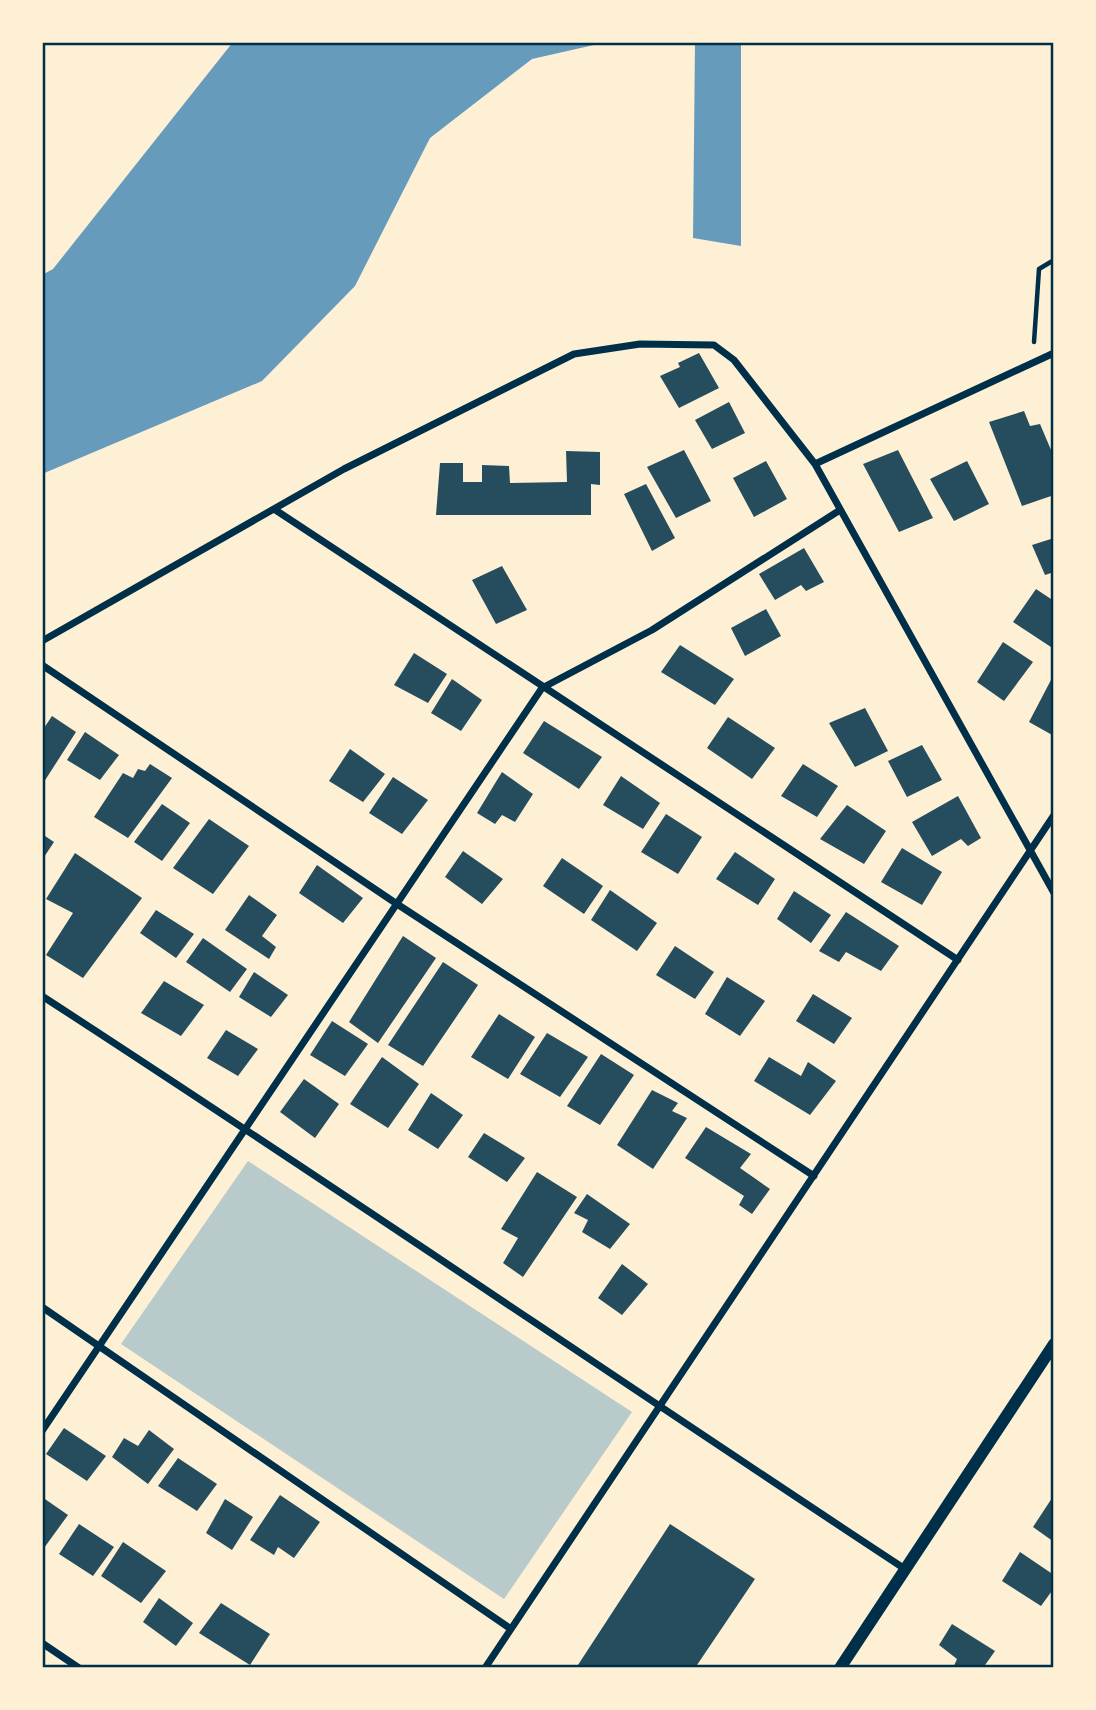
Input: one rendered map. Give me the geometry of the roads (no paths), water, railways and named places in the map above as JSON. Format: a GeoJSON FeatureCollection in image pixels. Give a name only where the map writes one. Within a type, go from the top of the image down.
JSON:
{"type":"FeatureCollection","features":[{"type":"Feature","properties":{"kind":"street"},"geometry":{"type":"LineString","coordinates":[[42,641],[344,469],[574,354],[640,344],[715,345],[734,360],[815,464],[1054,893]]}},
{"type":"Feature","properties":{"kind":"street"},"geometry":{"type":"LineString","coordinates":[[815,464],[1033,360],[1054,353]]}},
{"type":"Feature","properties":{"kind":"street"},"geometry":{"type":"LineString","coordinates":[[274,509],[958,960]]}},
{"type":"Feature","properties":{"kind":"street"},"geometry":{"type":"LineString","coordinates":[[42,1431],[542,688],[652,630],[840,510]]}},
{"type":"Feature","properties":{"kind":"street"},"geometry":{"type":"LineString","coordinates":[[42,665],[397,904],[814,1175]]}},
{"type":"Feature","properties":{"kind":"street"},"geometry":{"type":"LineString","coordinates":[[485,1668],[1054,815]]}},
{"type":"Feature","properties":{"kind":"street"},"geometry":{"type":"LineString","coordinates":[[42,996],[246,1128],[659,1407],[905,1569]]}},
{"type":"Feature","properties":{"kind":"street"},"geometry":{"type":"LineString","coordinates":[[42,1307],[100,1344],[511,1629]]}},
{"type":"Feature","properties":{"kind":"street"},"geometry":{"type":"LineString","coordinates":[[840,1668],[1054,1343]]}},
{"type":"Feature","properties":{"kind":"street"},"geometry":{"type":"LineString","coordinates":[[42,1643],[79,1668]]}},
{"type":"Feature","properties":{"kind":"water"},"geometry":{"type":"Polygon","coordinates":[[[233,42],[607,42],[532,59],[430,138],[355,286],[262,381],[42,474],[42,275],[53,269],[233,42]]]}},
{"type":"Feature","properties":{"kind":"water"},"geometry":{"type":"Polygon","coordinates":[[[695,42],[741,42],[741,246],[693,238],[695,42]]]}}]}
